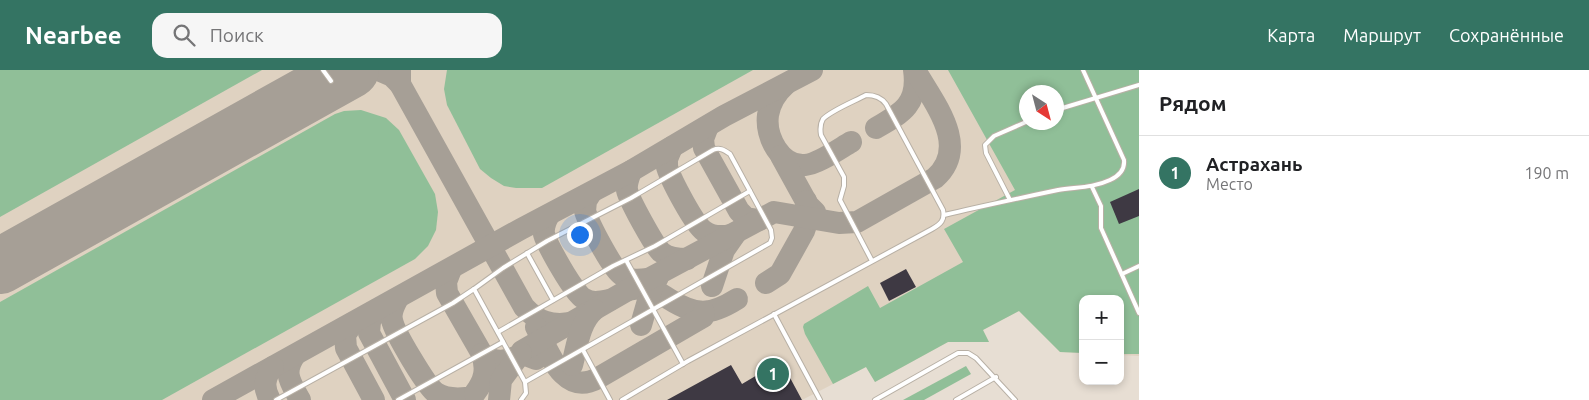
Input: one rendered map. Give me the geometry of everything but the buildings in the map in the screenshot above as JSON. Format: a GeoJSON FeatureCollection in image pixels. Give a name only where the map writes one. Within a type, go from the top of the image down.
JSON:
{"type":"FeatureCollection","features":[{"type":"Feature","properties":{"kind":"lane"},"geometry":{"type":"LineString","coordinates":[[323,70],[331,81]]}},
{"type":"Feature","properties":{"kind":"lane"},"geometry":{"type":"LineString","coordinates":[[944,215],[1074,187],[1092,187],[1112,180],[1123,170],[1122,153],[1083,70]]}},
{"type":"Feature","properties":{"kind":"lane"},"geometry":{"type":"LineString","coordinates":[[1064,108],[1139,85]]}},
{"type":"Feature","properties":{"kind":"lane"},"geometry":{"type":"LineString","coordinates":[[622,400],[683,364],[940,225],[944,215],[943,210],[883,100],[876,96],[866,96],[829,115],[822,122],[820,131],[844,177],[844,186],[840,200],[872,261]]}},
{"type":"Feature","properties":{"kind":"lane"},"geometry":{"type":"LineString","coordinates":[[1010,200],[986,153],[985,145],[994,136],[1019,125]]}},
{"type":"Feature","properties":{"kind":"lane"},"geometry":{"type":"LineString","coordinates":[[276,400],[398,334],[474,289],[502,268],[527,253],[671,176],[717,148],[723,149],[730,154],[771,230],[772,238],[770,243],[525,382]]}},
{"type":"Feature","properties":{"kind":"lane"},"geometry":{"type":"LineString","coordinates":[[1092,187],[1101,206],[1101,228],[1139,312]]}},
{"type":"Feature","properties":{"kind":"lane"},"geometry":{"type":"LineString","coordinates":[[498,332],[626,260],[655,246],[750,191]]}},
{"type":"Feature","properties":{"kind":"lane"},"geometry":{"type":"LineString","coordinates":[[527,253],[553,300]]}},
{"type":"Feature","properties":{"kind":"lane"},"geometry":{"type":"LineString","coordinates":[[626,260],[683,364]]}},
{"type":"Feature","properties":{"kind":"lane"},"geometry":{"type":"LineString","coordinates":[[1122,274],[1139,266]]}},
{"type":"Feature","properties":{"kind":"lane"},"geometry":{"type":"LineString","coordinates":[[474,289],[525,382],[526,393],[521,400]]}},
{"type":"Feature","properties":{"kind":"lane"},"geometry":{"type":"LineString","coordinates":[[774,314],[820,400]]}},
{"type":"Feature","properties":{"kind":"lane"},"geometry":{"type":"LineString","coordinates":[[398,400],[503,342]]}},
{"type":"Feature","properties":{"kind":"lane"},"geometry":{"type":"LineString","coordinates":[[583,350],[610,400]]}},
{"type":"Feature","properties":{"kind":"lane"},"geometry":{"type":"LineString","coordinates":[[875,400],[958,353],[968,353],[976,358],[996,377],[1015,400]]}},
{"type":"Feature","properties":{"kind":"lane"},"geometry":{"type":"LineString","coordinates":[[956,400],[996,377]]}},
{"type":"Feature","properties":{"kind":"shaded area"},"geometry":{"type":"Polygon","coordinates":[[[0,70],[1139,70],[1139,356],[1124,355],[1124,295],[1079,295],[1079,353],[1060,352],[1019,311],[983,330],[989,342],[948,342],[875,382],[866,367],[802,400],[0,400],[0,70]]]}},
{"type":"Feature","properties":{"kind":"green space"},"geometry":{"type":"Polygon","coordinates":[[[0,70],[262,70],[0,217],[0,70]]]}},
{"type":"Feature","properties":{"kind":"green space"},"geometry":{"type":"Polygon","coordinates":[[[447,70],[753,70],[542,188],[516,188],[504,186],[480,169],[447,105],[444,89],[447,70]]]}},
{"type":"Feature","properties":{"kind":"green space"},"geometry":{"type":"Polygon","coordinates":[[[948,70],[1139,70],[1139,354],[1124,354],[1124,295],[1079,295],[1079,353],[1060,352],[1019,311],[983,330],[989,342],[948,342],[875,382],[866,367],[833,384],[805,334],[804,324],[868,286],[880,308],[963,262],[944,229],[1015,190],[948,70]]]}},
{"type":"Feature","properties":{"kind":"green space"},"geometry":{"type":"Polygon","coordinates":[[[361,110],[386,118],[399,130],[435,194],[438,212],[436,230],[428,246],[415,259],[162,400],[0,400],[0,302],[335,114],[344,111],[361,110]]]}},
{"type":"Feature","properties":{"kind":"green space"},"geometry":{"type":"Polygon","coordinates":[[[966,366],[971,374],[924,400],[903,400],[966,366]]]}},
{"type":"Feature","properties":{"kind":"taxiway"},"geometry":{"type":"LineString","coordinates":[[378,70],[392,76],[400,84]]}},
{"type":"Feature","properties":{"kind":"taxiway"},"geometry":{"type":"LineString","coordinates":[[400,70],[400,84],[524,307],[534,316],[545,322],[557,324],[571,323]]}},
{"type":"Feature","properties":{"kind":"taxiway"},"geometry":{"type":"LineString","coordinates":[[213,400],[521,229],[631,171],[724,116],[812,70]]}},
{"type":"Feature","properties":{"kind":"taxiway"},"geometry":{"type":"LineString","coordinates":[[876,128],[907,106],[914,91],[914,70]]}},
{"type":"Feature","properties":{"kind":"taxiway"},"geometry":{"type":"LineString","coordinates":[[522,351],[628,290],[774,212],[839,223],[857,222],[935,178],[945,165],[950,152],[949,138],[939,110],[915,70]]}},
{"type":"Feature","properties":{"kind":"taxiway"},"geometry":{"type":"LineString","coordinates":[[785,85],[774,98],[768,115],[769,132],[772,141],[782,156],[796,164],[810,164],[851,142]]}},
{"type":"Feature","properties":{"kind":"taxiway"},"geometry":{"type":"LineString","coordinates":[[708,126],[703,139],[704,148],[739,211],[746,218],[759,220]]}},
{"type":"Feature","properties":{"kind":"taxiway"},"geometry":{"type":"LineString","coordinates":[[672,147],[667,159],[667,167],[695,220],[704,231],[710,234],[720,236],[731,235]]}},
{"type":"Feature","properties":{"kind":"taxiway"},"geometry":{"type":"LineString","coordinates":[[781,156],[808,205],[815,212]]}},
{"type":"Feature","properties":{"kind":"taxiway"},"geometry":{"type":"LineString","coordinates":[[631,171],[627,182],[627,190],[653,241],[661,252],[667,256],[687,259]]}},
{"type":"Feature","properties":{"kind":"taxiway"},"geometry":{"type":"LineString","coordinates":[[591,193],[586,201],[585,211],[607,256],[622,275],[631,279],[648,279]]}},
{"type":"Feature","properties":{"kind":"taxiway"},"geometry":{"type":"LineString","coordinates":[[766,283],[780,274],[804,231],[807,222],[806,201]]}},
{"type":"Feature","properties":{"kind":"taxiway"},"geometry":{"type":"LineString","coordinates":[[549,215],[545,224],[544,234],[567,278],[583,298],[592,302],[610,300]]}},
{"type":"Feature","properties":{"kind":"taxiway"},"geometry":{"type":"LineString","coordinates":[[712,286],[724,250],[736,233]]}},
{"type":"Feature","properties":{"kind":"taxiway"},"geometry":{"type":"LineString","coordinates":[[451,269],[446,282],[447,293],[482,354],[498,361],[523,354],[536,359]]}},
{"type":"Feature","properties":{"kind":"taxiway"},"geometry":{"type":"LineString","coordinates":[[641,325],[651,290],[658,277]]}},
{"type":"Feature","properties":{"kind":"taxiway"},"geometry":{"type":"LineString","coordinates":[[628,290],[650,289],[687,309],[703,312],[719,309],[737,299]]}},
{"type":"Feature","properties":{"kind":"taxiway"},"geometry":{"type":"LineString","coordinates":[[398,298],[392,314],[394,326],[404,347],[426,381],[439,395],[451,398],[466,398]]}},
{"type":"Feature","properties":{"kind":"taxiway"},"geometry":{"type":"LineString","coordinates":[[378,309],[370,321],[369,333],[405,400]]}},
{"type":"Feature","properties":{"kind":"taxiway"},"geometry":{"type":"LineString","coordinates":[[572,365],[582,328],[594,310]]}},
{"type":"Feature","properties":{"kind":"taxiway"},"geometry":{"type":"LineString","coordinates":[[536,327],[552,359],[566,377],[575,382],[586,382],[598,378],[703,317],[704,312]]}},
{"type":"Feature","properties":{"kind":"taxiway"},"geometry":{"type":"LineString","coordinates":[[353,323],[345,335],[346,348],[374,400]]}},
{"type":"Feature","properties":{"kind":"taxiway"},"geometry":{"type":"LineString","coordinates":[[499,400],[501,380],[521,353]]}},
{"type":"Feature","properties":{"kind":"taxiway"},"geometry":{"type":"LineString","coordinates":[[475,393],[481,384],[484,374],[482,354]]}},
{"type":"Feature","properties":{"kind":"taxiway"},"geometry":{"type":"LineString","coordinates":[[295,355],[291,361],[288,373],[300,400]]}},
{"type":"Feature","properties":{"kind":"taxiway"},"geometry":{"type":"LineString","coordinates":[[270,400],[266,391],[266,383],[273,367]]}},
{"type":"Feature","properties":{"kind":"runway"},"geometry":{"type":"LineString","coordinates":[[0,266],[351,70]]}},
{"type":"Feature","properties":{"kind":"place","name":"Астрахань"},"geometry":{"type":"Point","coordinates":[773,374]}}]}
